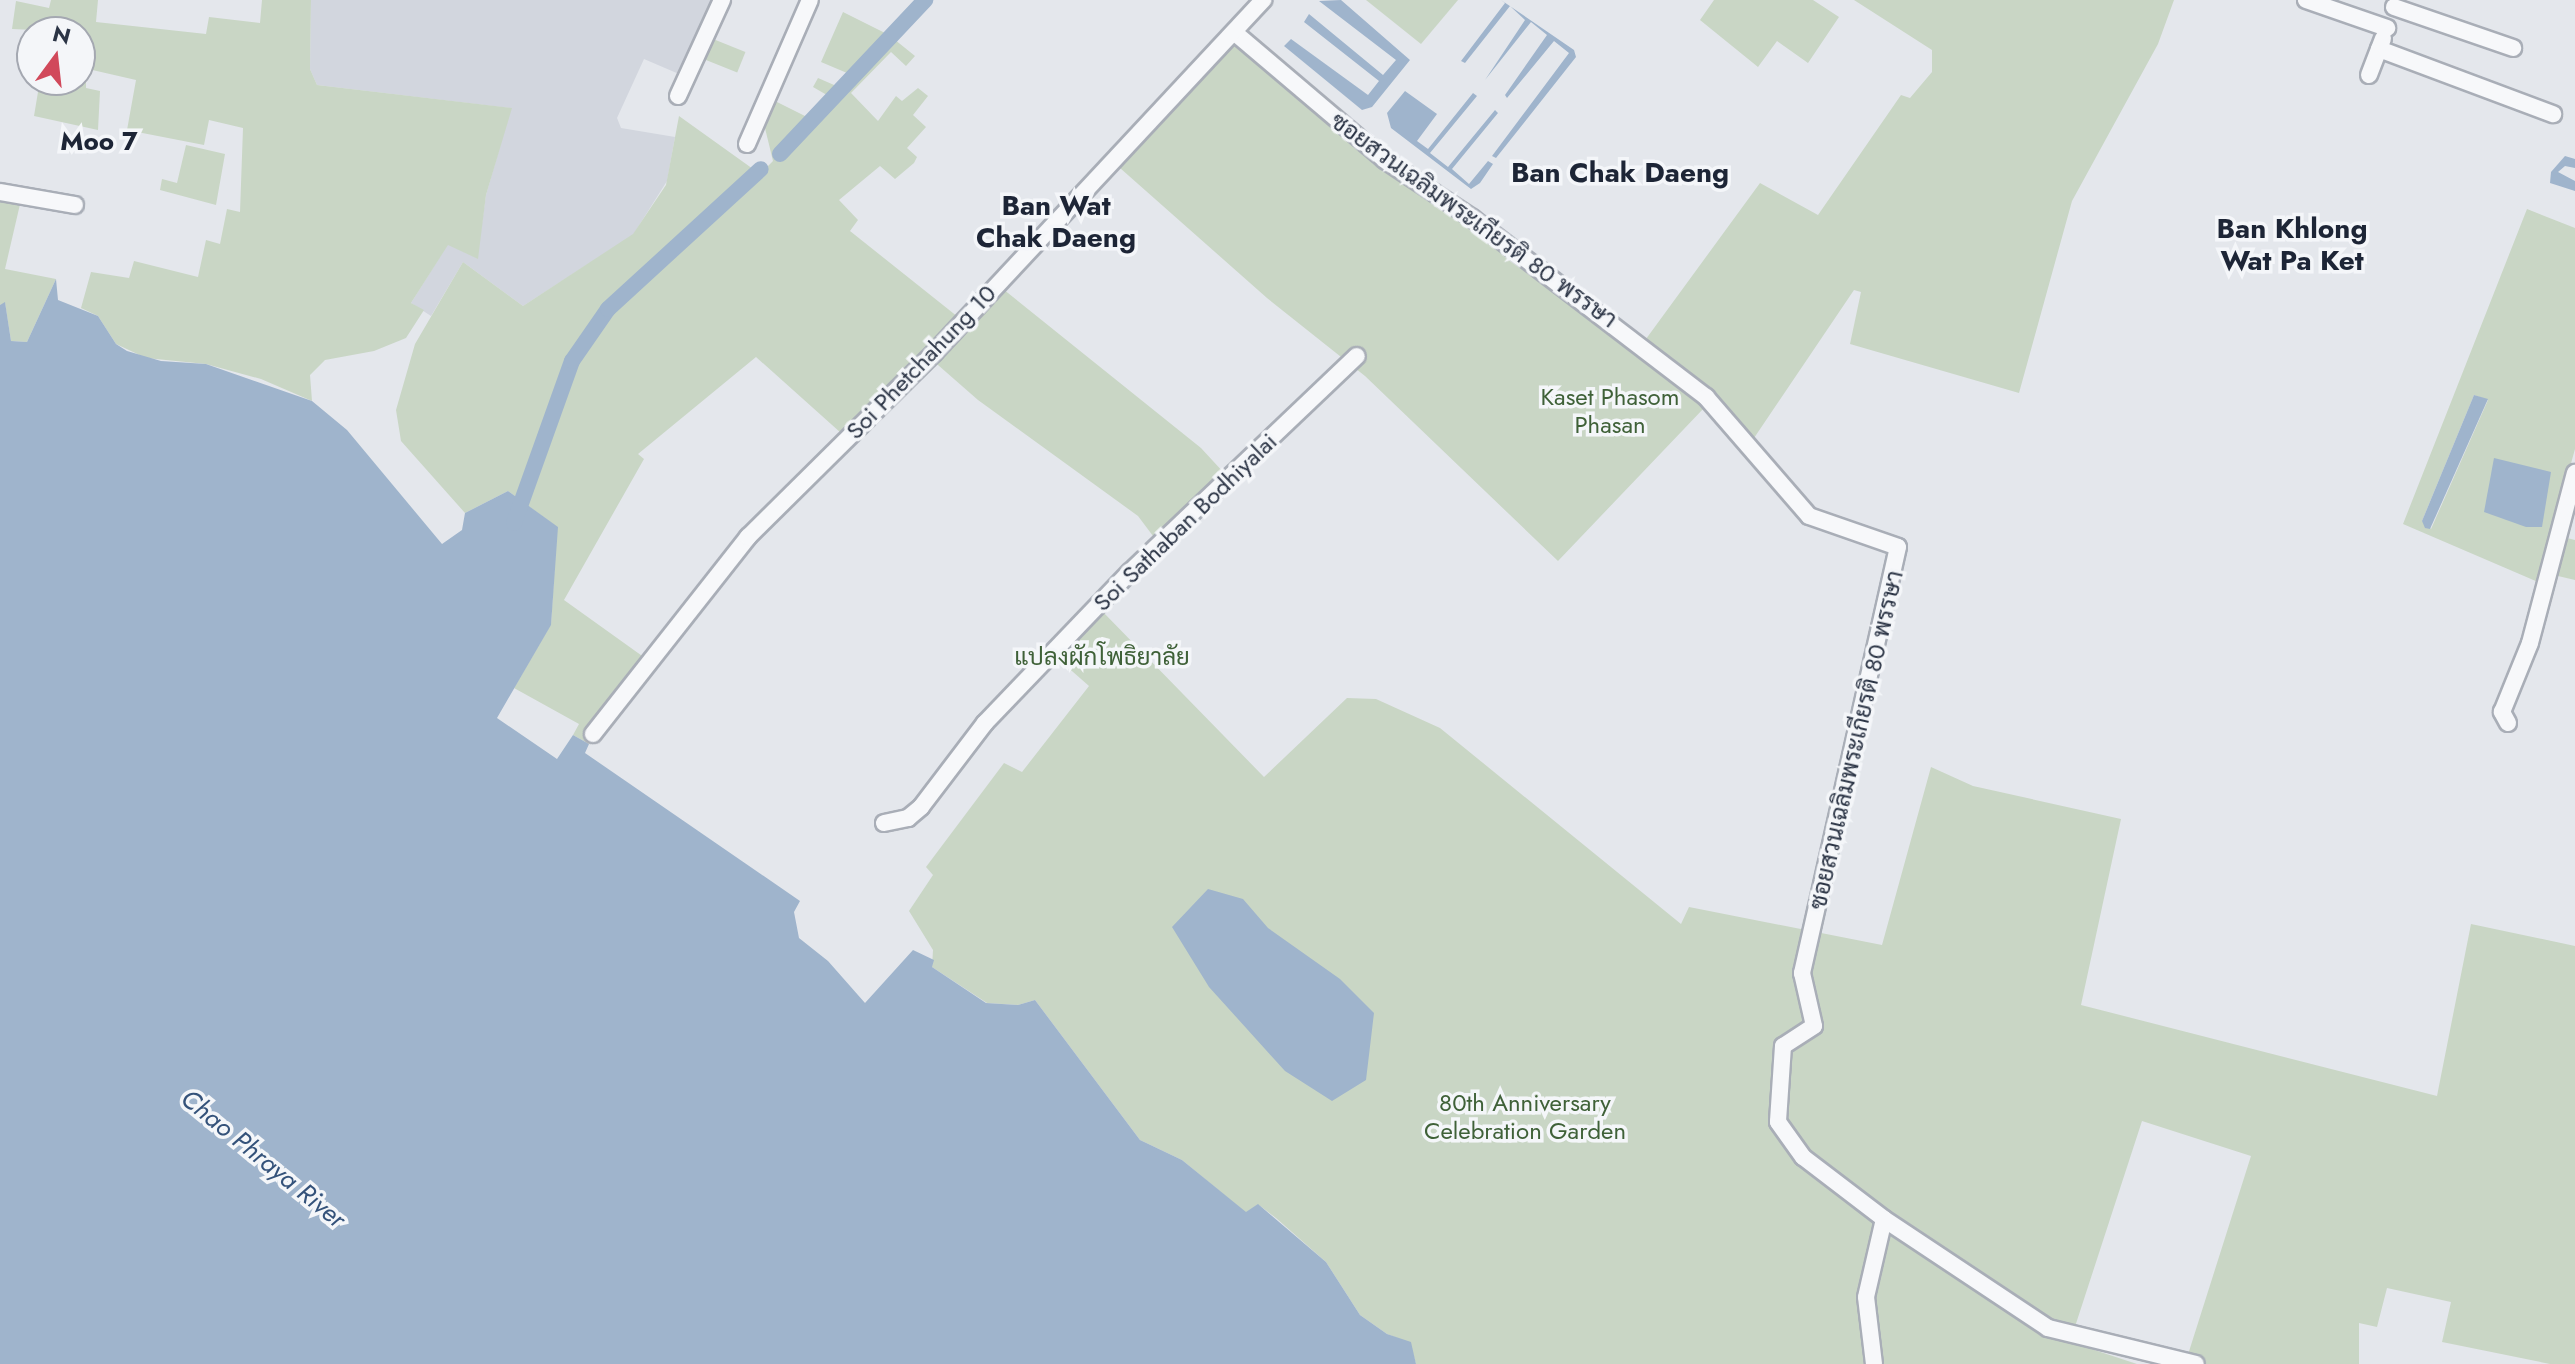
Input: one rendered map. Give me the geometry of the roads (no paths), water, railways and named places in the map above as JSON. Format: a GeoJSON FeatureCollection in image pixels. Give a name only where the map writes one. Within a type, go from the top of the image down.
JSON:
{"type":"FeatureCollection","features":[{"type":"Feature","properties":{"kind":"street"},"geometry":{"type":"LineString","coordinates":[[678,96],[722,0]]}},
{"type":"Feature","properties":{"kind":"street"},"geometry":{"type":"LineString","coordinates":[[747,144],[810,0]]}},
{"type":"Feature","properties":{"kind":"street","name":"Soi Phetchahung 10"},"geometry":{"type":"LineString","coordinates":[[593,734],[748,537],[930,358],[1263,0]]}},
{"type":"Feature","properties":{"kind":"street"},"geometry":{"type":"LineString","coordinates":[[2306,0],[2387,28]]}},
{"type":"Feature","properties":{"kind":"street"},"geometry":{"type":"LineString","coordinates":[[2369,75],[2396,4],[2513,48]]}},
{"type":"Feature","properties":{"kind":"street","name":"ซอยสวนเฉลิมพระเกียรติ 80 พรรษา"},"geometry":{"type":"LineString","coordinates":[[1234,32],[1385,160],[1472,218],[1706,397],[1809,516],[1898,547],[1802,973],[1814,1026],[1783,1046],[1778,1122],[1803,1157],[1884,1219],[2048,1328],[2196,1364]]}},
{"type":"Feature","properties":{"kind":"street"},"geometry":{"type":"LineString","coordinates":[[2379,49],[2553,114]]}},
{"type":"Feature","properties":{"kind":"street"},"geometry":{"type":"LineString","coordinates":[[0,192],[75,205]]}},
{"type":"Feature","properties":{"kind":"street","name":"Soi Sathaban Bodhiyalai"},"geometry":{"type":"LineString","coordinates":[[884,823],[908,818],[921,807],[985,723],[1130,572],[1357,356]]}},
{"type":"Feature","properties":{"kind":"street"},"geometry":{"type":"LineString","coordinates":[[2508,723],[2502,712],[2530,643],[2575,473]]}},
{"type":"Feature","properties":{"kind":"street"},"geometry":{"type":"LineString","coordinates":[[1874,1364],[1866,1297],[1884,1219]]}},
{"type":"Feature","properties":{"kind":"water"},"geometry":{"type":"Polygon","coordinates":[[[1341,0],[1410,60],[1372,107],[1362,110],[1284,46],[1291,39],[1368,95],[1379,81],[1304,22],[1309,14],[1383,75],[1396,60],[1319,1],[1341,0]]]}},
{"type":"Feature","properties":{"kind":"water"},"geometry":{"type":"Polygon","coordinates":[[[1501,0],[1510,6],[1465,63],[1461,61],[1505,3],[1501,0]]]}},
{"type":"Feature","properties":{"kind":"water"},"geometry":{"type":"Polygon","coordinates":[[[1511,7],[1574,50],[1576,57],[1496,158],[1492,156],[1569,53],[1554,41],[1507,98],[1505,95],[1547,35],[1531,22],[1485,80],[1525,20],[1511,7]]]}},
{"type":"Feature","properties":{"kind":"water"},"geometry":{"type":"Polygon","coordinates":[[[1405,91],[1437,114],[1417,141],[1428,149],[1473,93],[1477,96],[1430,153],[1448,167],[1495,110],[1498,113],[1452,169],[1469,184],[1488,161],[1493,164],[1480,183],[1471,189],[1391,128],[1387,113],[1405,91]]]}},
{"type":"Feature","properties":{"kind":"water"},"geometry":{"type":"Polygon","coordinates":[[[2565,156],[2575,159],[2575,168],[2565,166],[2558,172],[2575,181],[2575,191],[2550,183],[2551,172],[2565,156]]]}},
{"type":"Feature","properties":{"kind":"water","name":"Chao Phraya River"},"geometry":{"type":"Polygon","coordinates":[[[56,279],[58,300],[98,316],[116,344],[127,351],[161,361],[206,364],[312,401],[347,430],[442,544],[462,530],[465,513],[508,491],[558,527],[551,625],[497,718],[557,759],[573,735],[589,744],[585,753],[800,901],[794,912],[799,938],[828,961],[865,1003],[913,950],[934,960],[932,967],[986,1003],[1018,1005],[1035,1000],[1140,1140],[1182,1160],[1246,1212],[1258,1204],[1326,1262],[1360,1315],[1387,1334],[1411,1342],[1416,1364],[0,1364],[0,305],[5,302],[11,341],[27,342],[56,279]]]}},
{"type":"Feature","properties":{"kind":"water"},"geometry":{"type":"Polygon","coordinates":[[[2474,395],[2488,399],[2430,529],[2425,528],[2422,521],[2474,395]]]}},
{"type":"Feature","properties":{"kind":"water"},"geometry":{"type":"Polygon","coordinates":[[[2494,458],[2551,472],[2542,527],[2526,527],[2484,512],[2494,458]]]}},
{"type":"Feature","properties":{"kind":"water"},"geometry":{"type":"Polygon","coordinates":[[[1208,889],[1243,899],[1268,928],[1340,979],[1374,1013],[1366,1080],[1332,1101],[1285,1071],[1209,987],[1172,927],[1208,889]]]}},
{"type":"Feature","properties":{"kind":"waterway"},"geometry":{"type":"LineString","coordinates":[[780,154],[925,0]]}},
{"type":"Feature","properties":{"kind":"waterway"},"geometry":{"type":"LineString","coordinates":[[514,523],[572,361],[608,309],[761,169]]}},
{"type":"Feature","properties":{"kind":"district","name":"Moo 7"},"geometry":{"type":"Point","coordinates":[99,142]}},
{"type":"Feature","properties":{"kind":"district","name":"Ban Chak Daeng"},"geometry":{"type":"Point","coordinates":[1620,173]}},
{"type":"Feature","properties":{"kind":"district","name":"Ban Wat Chak Daeng"},"geometry":{"type":"Point","coordinates":[1056,222]}},
{"type":"Feature","properties":{"kind":"district","name":"Ban Khlong Wat Pa Ket"},"geometry":{"type":"Point","coordinates":[2292,245]}},
{"type":"Feature","properties":{"kind":"park label","name":"Kaset Phasom Phasan"},"geometry":{"type":"Point","coordinates":[1610,411]}},
{"type":"Feature","properties":{"kind":"park label","name":"แปลงผักโพธิยาลัย"},"geometry":{"type":"Point","coordinates":[1102,657]}},
{"type":"Feature","properties":{"kind":"park label","name":"80th Anniversary Celebration Garden"},"geometry":{"type":"Point","coordinates":[1525,1117]}}]}
